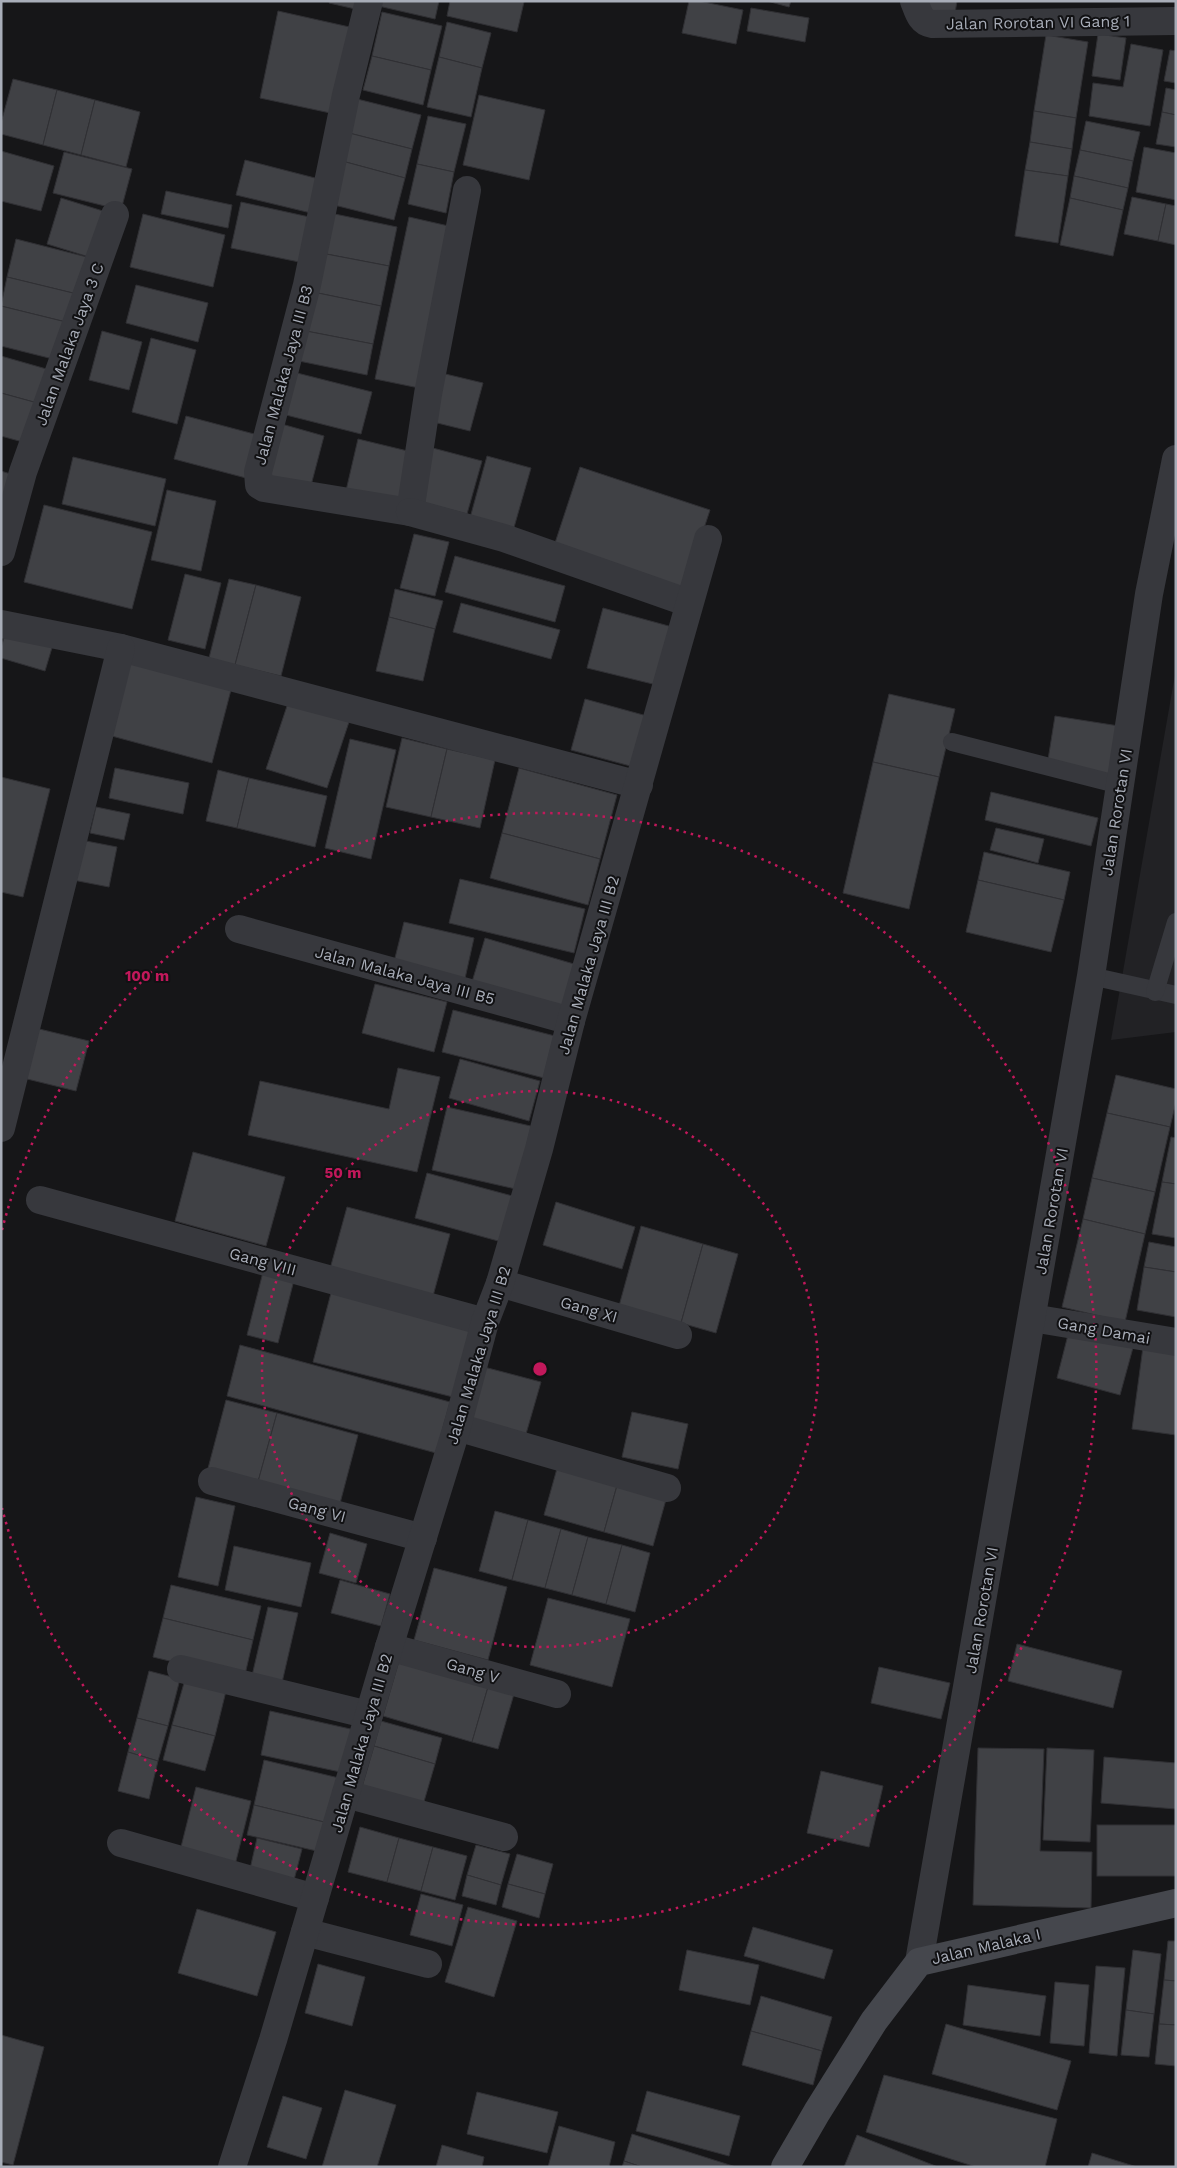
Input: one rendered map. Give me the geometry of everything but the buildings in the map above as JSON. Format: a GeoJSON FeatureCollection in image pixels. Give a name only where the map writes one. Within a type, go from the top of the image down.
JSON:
{"type":"FeatureCollection","features":[{"type":"Feature","properties":{"kind":"street","name":"Jalan Malaka Jaya III B3"},"geometry":{"type":"LineString","coordinates":[[369,1],[346,95],[307,285],[258,472],[259,485],[264,488],[410,512],[504,538],[689,603]]}},
{"type":"Feature","properties":{"kind":"street","name":"Jalan Rorotan VI Gang 1"},"geometry":{"type":"LineString","coordinates":[[914,1],[922,20],[932,24],[1176,21]]}},
{"type":"Feature","properties":{"kind":"street"},"geometry":{"type":"LineString","coordinates":[[410,512],[428,394],[467,190]]}},
{"type":"Feature","properties":{"kind":"street","name":"Jalan Malaka Jaya 3 C"},"geometry":{"type":"LineString","coordinates":[[1,552],[12,470],[115,215]]}},
{"type":"Feature","properties":{"kind":"street","name":"Jalan Rorotan VI"},"geometry":{"type":"LineString","coordinates":[[919,1962],[1091,976],[1149,594],[1176,459]]}},
{"type":"Feature","properties":{"kind":"street","name":"Jalan Malaka Jaya III B2"},"geometry":{"type":"LineString","coordinates":[[232,2167],[273,2040],[389,1646],[457,1427],[485,1322],[500,1283],[539,1149],[571,1020],[708,539]]}},
{"type":"Feature","properties":{"kind":"street"},"geometry":{"type":"LineString","coordinates":[[1,624],[121,648],[639,785]]}},
{"type":"Feature","properties":{"kind":"street"},"geometry":{"type":"LineString","coordinates":[[1,1128],[121,648]]}},
{"type":"Feature","properties":{"kind":"street","name":"Jalan Malaka Jaya III B5"},"geometry":{"type":"LineString","coordinates":[[239,929],[571,1020]]}},
{"type":"Feature","properties":{"kind":"street","name":"Gang VIII"},"geometry":{"type":"LineString","coordinates":[[40,1200],[485,1322]]}},
{"type":"Feature","properties":{"kind":"street","name":"Gang XI"},"geometry":{"type":"LineString","coordinates":[[500,1283],[678,1335]]}},
{"type":"Feature","properties":{"kind":"street","name":"Gang Damai"},"geometry":{"type":"LineString","coordinates":[[1032,1318],[1176,1342]]}},
{"type":"Feature","properties":{"kind":"street"},"geometry":{"type":"LineString","coordinates":[[457,1427],[667,1488]]}},
{"type":"Feature","properties":{"kind":"street","name":"Gang VI"},"geometry":{"type":"LineString","coordinates":[[212,1481],[423,1538]]}},
{"type":"Feature","properties":{"kind":"street","name":"Gang V"},"geometry":{"type":"LineString","coordinates":[[389,1646],[557,1694]]}},
{"type":"Feature","properties":{"kind":"street"},"geometry":{"type":"LineString","coordinates":[[181,1668],[369,1715]]}},
{"type":"Feature","properties":{"kind":"street"},"geometry":{"type":"LineString","coordinates":[[346,1794],[504,1837]]}},
{"type":"Feature","properties":{"kind":"street"},"geometry":{"type":"LineString","coordinates":[[121,1843],[315,1898]]}},
{"type":"Feature","properties":{"kind":"street","name":"Jalan Malaka I"},"geometry":{"type":"LineString","coordinates":[[785,2167],[816,2112],[874,2020],[919,1962],[1176,1903]]}},
{"type":"Feature","properties":{"kind":"street"},"geometry":{"type":"LineString","coordinates":[[305,1932],[428,1964]]}},
{"type":"Feature","properties":{"kind":"lane"},"geometry":{"type":"LineString","coordinates":[[952,742],[1120,785]]}},
{"type":"Feature","properties":{"kind":"lane"},"geometry":{"type":"LineString","coordinates":[[1155,992],[1176,922]]}},
{"type":"Feature","properties":{"kind":"lane"},"geometry":{"type":"LineString","coordinates":[[1091,976],[1155,992],[1176,995]]}},
{"type":"Feature","properties":{"kind":"shaded area"},"geometry":{"type":"Polygon","coordinates":[[[1176,669],[1176,1032],[1111,1040],[1176,669]]]}}]}
